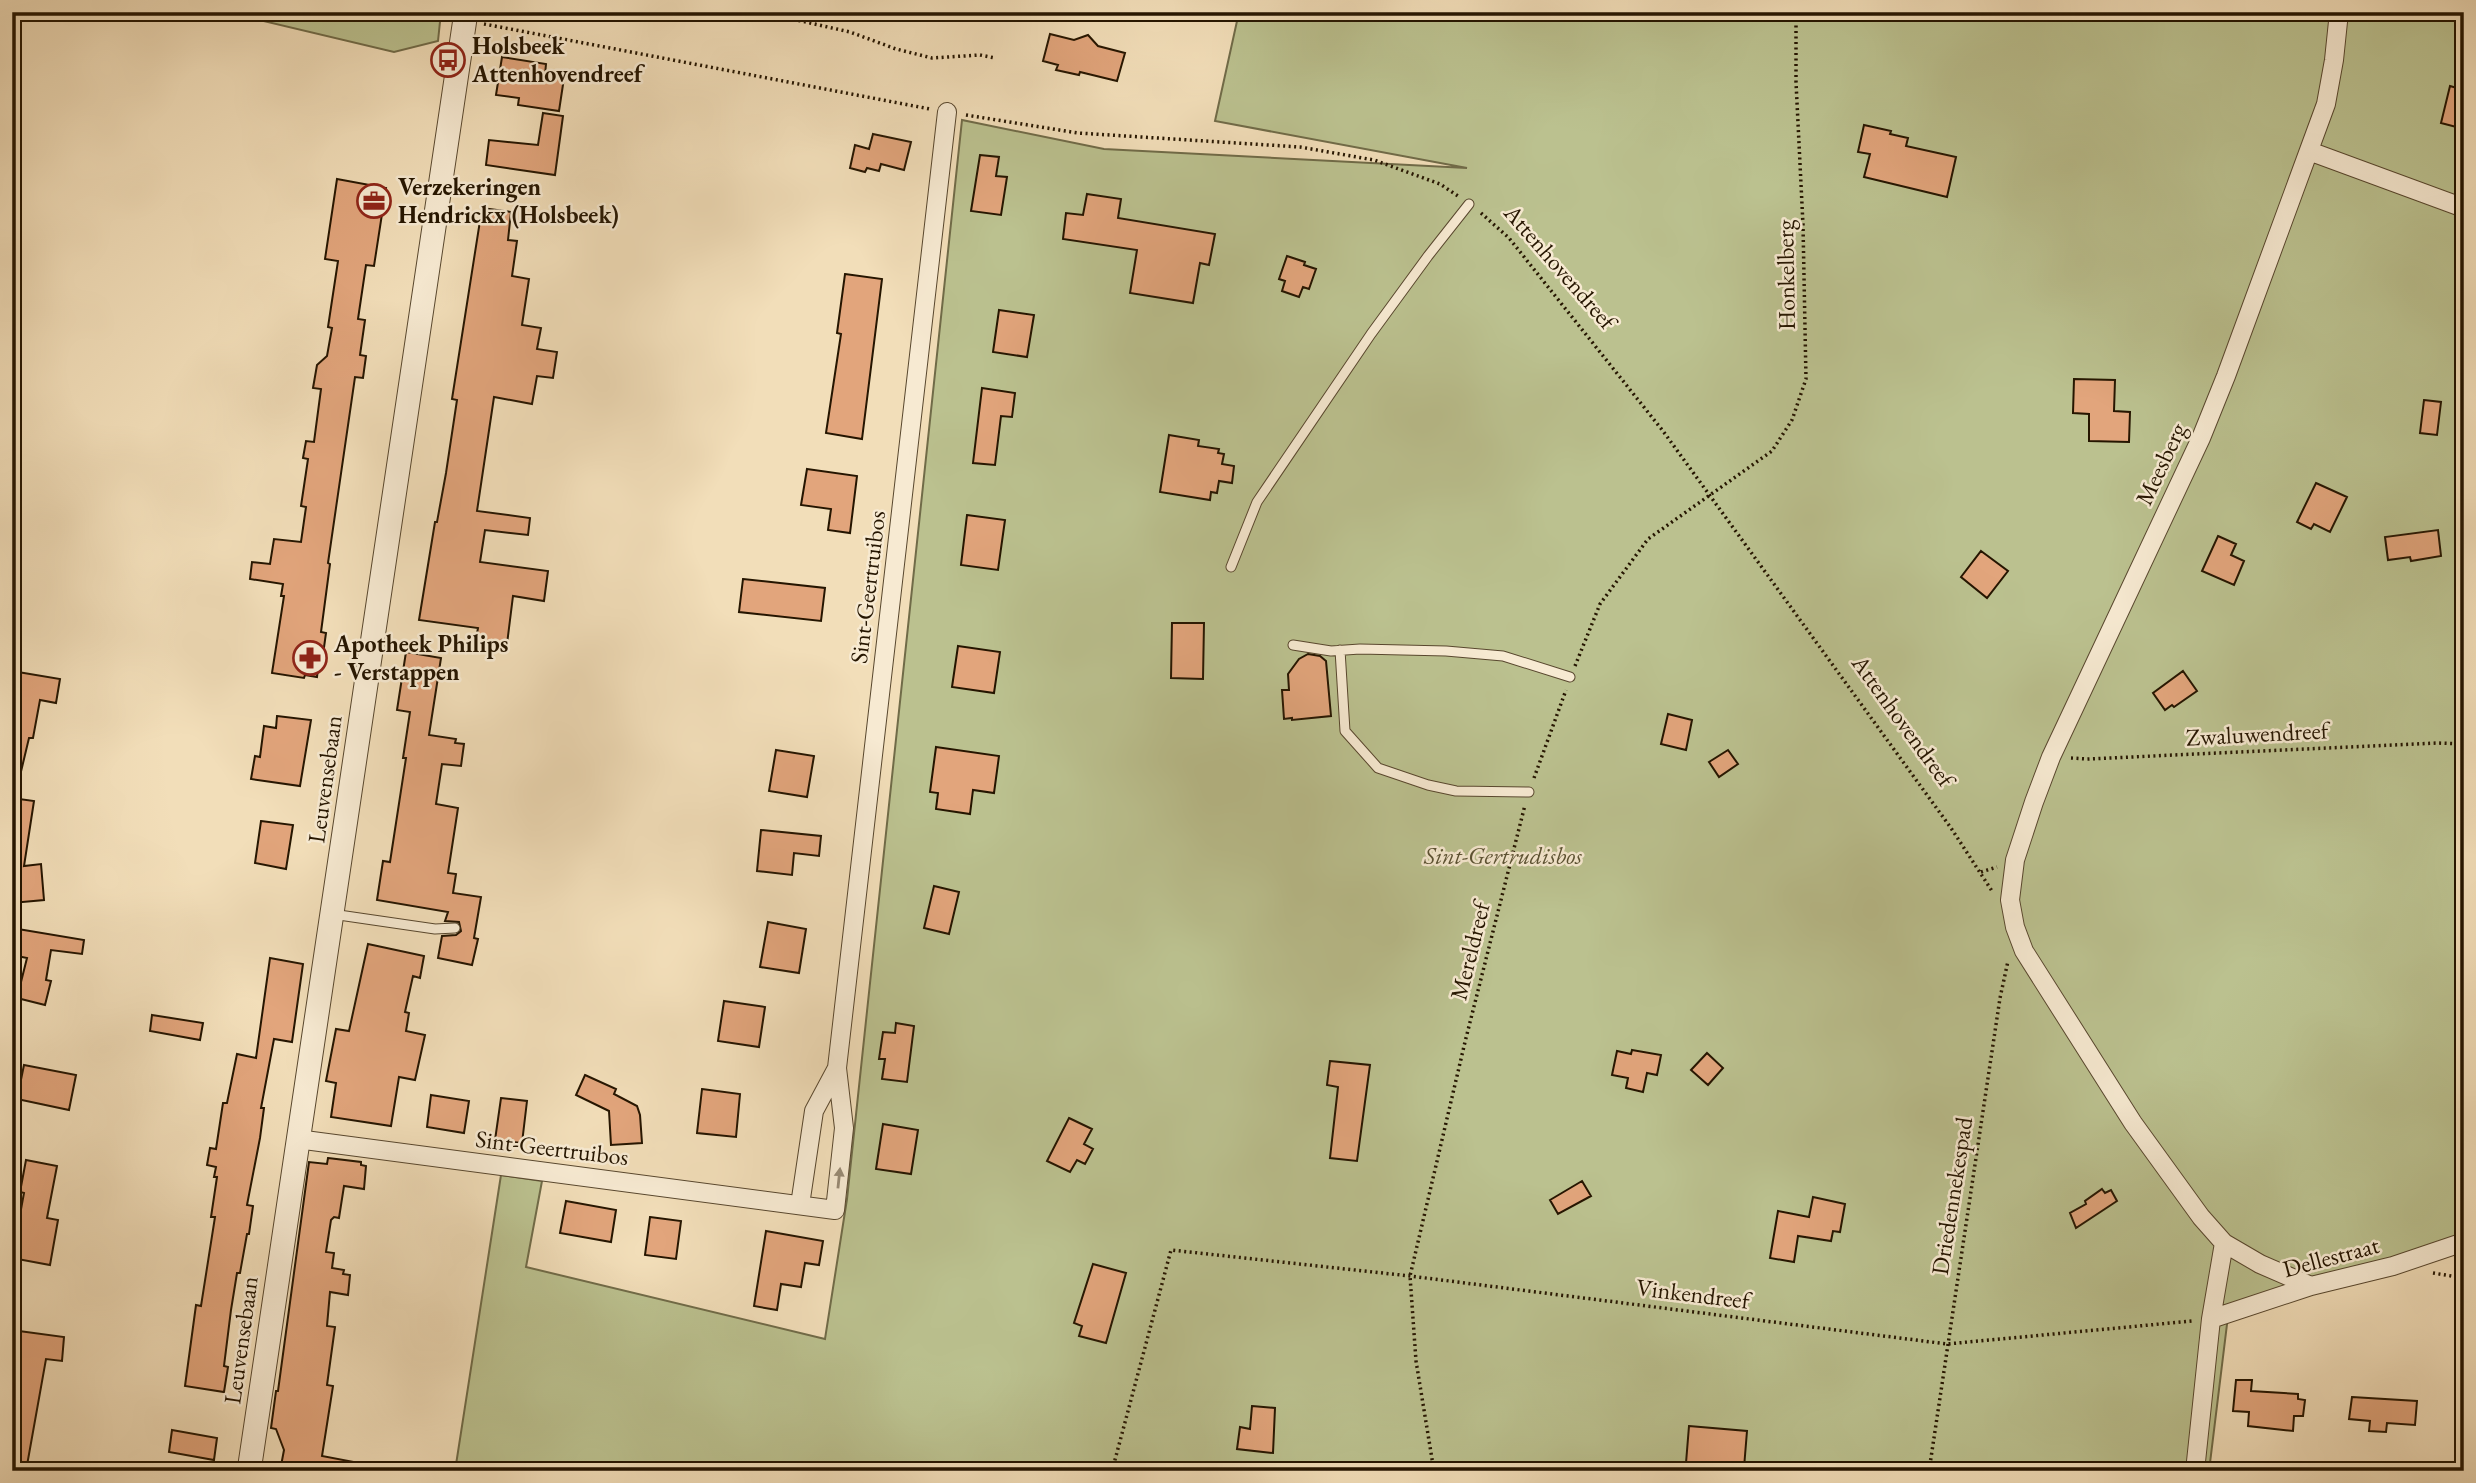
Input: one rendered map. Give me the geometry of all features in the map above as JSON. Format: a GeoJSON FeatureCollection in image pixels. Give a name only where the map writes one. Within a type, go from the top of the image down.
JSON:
{"type":"FeatureCollection","features":[{"type":"Feature","properties":{"kind":"street","name":"Leuvensebaan"},"geometry":{"type":"LineString","coordinates":[[249,1471],[466,12]]}},
{"type":"Feature","properties":{"kind":"street","name":"Meesberg"},"geometry":{"type":"LineString","coordinates":[[2015,927],[2010,900],[2015,860],[2051,757],[2201,438],[2326,104],[2339,12]]}},
{"type":"Feature","properties":{"kind":"street","name":"Sint-Geertruibos"},"geometry":{"type":"LineString","coordinates":[[297,1139],[835,1210],[844,1128],[836,1068],[947,112]]}},
{"type":"Feature","properties":{"kind":"street"},"geometry":{"type":"LineString","coordinates":[[2309,151],[2464,208]]}},
{"type":"Feature","properties":{"kind":"street"},"geometry":{"type":"LineString","coordinates":[[2015,927],[2024,951],[2133,1123],[2201,1217],[2224,1243],[2260,1264],[2311,1286]]}},
{"type":"Feature","properties":{"kind":"street","name":"Sint-Geertruibos"},"geometry":{"type":"LineString","coordinates":[[800,1205],[814,1111],[836,1068]]}},
{"type":"Feature","properties":{"kind":"street","name":"Dellestraat"},"geometry":{"type":"LineString","coordinates":[[2211,1319],[2311,1286],[2393,1266],[2464,1242]]}},
{"type":"Feature","properties":{"kind":"street"},"geometry":{"type":"LineString","coordinates":[[2195,1471],[2211,1319],[2224,1243]]}},
{"type":"Feature","properties":{"kind":"lane"},"geometry":{"type":"LineString","coordinates":[[1231,567],[1256,502],[1371,334],[1469,204]]}},
{"type":"Feature","properties":{"kind":"lane"},"geometry":{"type":"LineString","coordinates":[[1293,645],[1331,651],[1446,651],[1503,656],[1570,677]]}},
{"type":"Feature","properties":{"kind":"lane"},"geometry":{"type":"LineString","coordinates":[[1340,650],[1345,731],[1378,768],[1456,792],[1529,792]]}},
{"type":"Feature","properties":{"kind":"lane"},"geometry":{"type":"LineString","coordinates":[[332,914],[435,929],[455,928]]}},
{"type":"Feature","properties":{"kind":"path"},"geometry":{"type":"LineString","coordinates":[[761,12],[850,32],[896,49],[932,58],[980,55],[995,58]]}},
{"type":"Feature","properties":{"kind":"path","name":"Honkelberg"},"geometry":{"type":"LineString","coordinates":[[1708,495],[1772,451],[1792,420],[1806,379],[1796,12]]}},
{"type":"Feature","properties":{"kind":"path","name":"Attenhovendreef"},"geometry":{"type":"LineString","coordinates":[[1440,184],[1469,204],[1509,239],[1664,431],[1951,828],[1994,894]]}},
{"type":"Feature","properties":{"kind":"path","name":"Mereldreef"},"geometry":{"type":"LineString","coordinates":[[1434,1471],[1416,1361],[1410,1276],[1465,1042],[1529,792],[1570,677],[1600,604],[1648,539],[1708,495]]}},
{"type":"Feature","properties":{"kind":"path","name":"Zwaluwendreef"},"geometry":{"type":"LineString","coordinates":[[2051,757],[2087,760],[2437,743],[2464,744]]}},
{"type":"Feature","properties":{"kind":"path","name":"Driedennekespad"},"geometry":{"type":"LineString","coordinates":[[1929,1471],[2000,998],[2015,927]]}},
{"type":"Feature","properties":{"kind":"path","name":"Vinkendreef"},"geometry":{"type":"LineString","coordinates":[[1112,1471],[1171,1250],[1410,1276],[1947,1344],[2211,1319]]}},
{"type":"Feature","properties":{"kind":"green space"},"geometry":{"type":"Polygon","coordinates":[[[226,12],[441,12],[438,41],[394,52],[226,12]]]}},
{"type":"Feature","properties":{"kind":"green space","name":"Sint-Gertrudisbos"},"geometry":{"type":"Polygon","coordinates":[[[1239,12],[2464,12],[2464,1236],[2229,1308],[2209,1471],[455,1471],[501,1175],[542,1181],[526,1267],[825,1339],[847,1199],[962,120],[1104,149],[1467,168],[1215,121],[1239,12]]]}},
{"type":"Feature","properties":{"kind":"building"},"geometry":{"type":"Polygon","coordinates":[[[1050,34],[1074,40],[1088,35],[1098,46],[1125,53],[1117,81],[1080,72],[1079,75],[1056,70],[1058,65],[1043,61],[1050,34]]]}},
{"type":"Feature","properties":{"kind":"building"},"geometry":{"type":"Polygon","coordinates":[[[502,57],[546,64],[545,75],[564,78],[559,111],[518,105],[519,98],[496,95],[502,57]]]}},
{"type":"Feature","properties":{"kind":"building"},"geometry":{"type":"Polygon","coordinates":[[[2450,86],[2464,90],[2464,129],[2441,123],[2450,86]]]}},
{"type":"Feature","properties":{"kind":"building"},"geometry":{"type":"Polygon","coordinates":[[[543,113],[563,116],[555,175],[486,165],[489,140],[538,145],[543,113]]]}},
{"type":"Feature","properties":{"kind":"building"},"geometry":{"type":"Polygon","coordinates":[[[1864,125],[1908,138],[1906,146],[1956,157],[1947,197],[1864,177],[1870,154],[1858,152],[1864,125]]]}},
{"type":"Feature","properties":{"kind":"building"},"geometry":{"type":"Polygon","coordinates":[[[873,134],[911,142],[904,170],[881,164],[879,171],[867,168],[865,172],[850,168],[855,145],[869,149],[873,134]]]}},
{"type":"Feature","properties":{"kind":"building"},"geometry":{"type":"Polygon","coordinates":[[[980,155],[999,157],[996,176],[1007,177],[1001,215],[971,211],[980,155]]]}},
{"type":"Feature","properties":{"kind":"building"},"geometry":{"type":"Polygon","coordinates":[[[337,179],[386,188],[374,266],[366,265],[358,319],[365,320],[360,355],[366,356],[363,378],[355,377],[328,563],[321,632],[326,633],[321,669],[318,669],[317,677],[305,675],[304,678],[272,673],[284,596],[281,596],[283,584],[250,579],[252,562],[270,564],[274,539],[301,542],[306,507],[301,506],[308,459],[303,458],[306,441],[314,442],[321,389],[313,388],[317,365],[327,356],[332,328],[328,327],[338,261],[325,259],[337,179]]]}},
{"type":"Feature","properties":{"kind":"building"},"geometry":{"type":"Polygon","coordinates":[[[1087,194],[1121,199],[1118,218],[1215,234],[1209,265],[1200,263],[1193,303],[1130,293],[1137,250],[1063,239],[1066,213],[1083,215],[1087,194]]]}},
{"type":"Feature","properties":{"kind":"building"},"geometry":{"type":"Polygon","coordinates":[[[482,208],[511,212],[508,240],[517,241],[512,276],[529,279],[522,325],[541,328],[537,349],[557,352],[553,378],[537,376],[532,404],[494,397],[477,511],[530,518],[528,535],[485,530],[480,562],[548,571],[544,601],[513,596],[507,644],[476,639],[478,628],[419,620],[446,473],[457,400],[452,399],[482,208]]]}},
{"type":"Feature","properties":{"kind":"building"},"geometry":{"type":"Polygon","coordinates":[[[1287,256],[1316,269],[1309,289],[1303,287],[1299,297],[1282,291],[1285,281],[1279,279],[1287,256]]]}},
{"type":"Feature","properties":{"kind":"building"},"geometry":{"type":"Polygon","coordinates":[[[845,274],[882,279],[862,439],[826,433],[841,334],[837,333],[845,274]]]}},
{"type":"Feature","properties":{"kind":"building"},"geometry":{"type":"Polygon","coordinates":[[[999,310],[1034,315],[1027,357],[993,352],[999,310]]]}},
{"type":"Feature","properties":{"kind":"building"},"geometry":{"type":"Polygon","coordinates":[[[2074,379],[2115,380],[2114,411],[2130,412],[2129,442],[2089,441],[2089,414],[2073,413],[2074,379]]]}},
{"type":"Feature","properties":{"kind":"building"},"geometry":{"type":"Polygon","coordinates":[[[982,388],[1015,393],[1012,417],[1001,416],[995,465],[973,463],[982,388]]]}},
{"type":"Feature","properties":{"kind":"building"},"geometry":{"type":"Polygon","coordinates":[[[2424,400],[2441,402],[2437,435],[2420,433],[2424,400]]]}},
{"type":"Feature","properties":{"kind":"building"},"geometry":{"type":"Polygon","coordinates":[[[1169,435],[1199,440],[1198,446],[1219,449],[1218,453],[1224,454],[1222,464],[1234,466],[1232,483],[1219,481],[1217,493],[1211,492],[1210,500],[1160,492],[1169,435]]]}},
{"type":"Feature","properties":{"kind":"building"},"geometry":{"type":"Polygon","coordinates":[[[807,469],[857,476],[850,533],[828,530],[831,509],[801,505],[807,469]]]}},
{"type":"Feature","properties":{"kind":"building"},"geometry":{"type":"Polygon","coordinates":[[[2316,483],[2347,497],[2330,532],[2314,524],[2311,529],[2297,522],[2316,483]]]}},
{"type":"Feature","properties":{"kind":"building"},"geometry":{"type":"Polygon","coordinates":[[[967,515],[1005,520],[998,570],[961,565],[967,515]]]}},
{"type":"Feature","properties":{"kind":"building"},"geometry":{"type":"Polygon","coordinates":[[[2438,530],[2441,556],[2411,561],[2410,557],[2388,560],[2385,537],[2438,530]]]}},
{"type":"Feature","properties":{"kind":"building"},"geometry":{"type":"Polygon","coordinates":[[[2218,536],[2236,544],[2231,555],[2244,561],[2234,585],[2202,571],[2218,536]]]}},
{"type":"Feature","properties":{"kind":"building"},"geometry":{"type":"Polygon","coordinates":[[[1981,551],[2008,571],[1987,598],[1961,577],[1981,551]]]}},
{"type":"Feature","properties":{"kind":"building"},"geometry":{"type":"Polygon","coordinates":[[[743,579],[825,588],[821,621],[739,612],[743,579]]]}},
{"type":"Feature","properties":{"kind":"building"},"geometry":{"type":"Polygon","coordinates":[[[1172,623],[1204,623],[1203,679],[1171,678],[1172,623]]]}},
{"type":"Feature","properties":{"kind":"building"},"geometry":{"type":"Polygon","coordinates":[[[958,646],[1000,652],[994,693],[952,687],[958,646]]]}},
{"type":"Feature","properties":{"kind":"building"},"geometry":{"type":"Polygon","coordinates":[[[406,652],[441,658],[429,735],[456,739],[455,743],[464,744],[461,766],[442,764],[436,804],[458,808],[448,873],[456,874],[453,893],[481,897],[474,938],[478,939],[472,965],[438,958],[442,936],[456,935],[461,931],[459,922],[445,921],[448,912],[377,900],[383,861],[390,862],[406,758],[403,758],[410,712],[397,710],[406,652]]]}},
{"type":"Feature","properties":{"kind":"building"},"geometry":{"type":"Polygon","coordinates":[[[1308,654],[1320,656],[1326,661],[1331,716],[1284,719],[1282,690],[1289,690],[1288,674],[1299,659],[1308,654]]]}},
{"type":"Feature","properties":{"kind":"building"},"geometry":{"type":"Polygon","coordinates":[[[12,671],[60,679],[56,703],[40,700],[33,738],[29,738],[19,780],[12,779],[12,671]]]}},
{"type":"Feature","properties":{"kind":"building"},"geometry":{"type":"Polygon","coordinates":[[[2183,671],[2197,691],[2165,710],[2153,693],[2183,671]]]}},
{"type":"Feature","properties":{"kind":"building"},"geometry":{"type":"Polygon","coordinates":[[[1668,714],[1692,720],[1686,750],[1661,744],[1668,714]]]}},
{"type":"Feature","properties":{"kind":"building"},"geometry":{"type":"Polygon","coordinates":[[[277,716],[311,720],[300,786],[251,779],[255,756],[260,757],[264,726],[276,728],[277,716]]]}},
{"type":"Feature","properties":{"kind":"building"},"geometry":{"type":"Polygon","coordinates":[[[936,747],[999,756],[994,793],[973,790],[970,814],[936,809],[938,793],[930,792],[936,747]]]}},
{"type":"Feature","properties":{"kind":"building"},"geometry":{"type":"Polygon","coordinates":[[[776,750],[814,756],[807,797],[769,791],[776,750]]]}},
{"type":"Feature","properties":{"kind":"building"},"geometry":{"type":"Polygon","coordinates":[[[1728,750],[1738,764],[1719,777],[1709,762],[1728,750]]]}},
{"type":"Feature","properties":{"kind":"building"},"geometry":{"type":"Polygon","coordinates":[[[12,798],[34,801],[24,866],[41,864],[44,900],[12,903],[12,798]]]}},
{"type":"Feature","properties":{"kind":"building"},"geometry":{"type":"Polygon","coordinates":[[[261,821],[293,825],[286,869],[255,863],[261,821]]]}},
{"type":"Feature","properties":{"kind":"building"},"geometry":{"type":"Polygon","coordinates":[[[761,830],[821,836],[819,856],[794,853],[792,875],[757,871],[761,830]]]}},
{"type":"Feature","properties":{"kind":"building"},"geometry":{"type":"Polygon","coordinates":[[[934,886],[959,892],[949,934],[924,928],[934,886]]]}},
{"type":"Feature","properties":{"kind":"building"},"geometry":{"type":"Polygon","coordinates":[[[768,922],[806,929],[799,973],[760,967],[768,922]]]}},
{"type":"Feature","properties":{"kind":"building"},"geometry":{"type":"Polygon","coordinates":[[[12,928],[84,940],[82,954],[51,950],[46,980],[51,981],[45,1005],[17,998],[27,958],[12,955],[12,928]]]}},
{"type":"Feature","properties":{"kind":"building"},"geometry":{"type":"Polygon","coordinates":[[[368,944],[424,956],[420,978],[413,976],[405,1012],[409,1013],[406,1031],[425,1035],[415,1080],[399,1077],[391,1126],[331,1117],[336,1083],[326,1081],[336,1029],[349,1031],[368,944]]]}},
{"type":"Feature","properties":{"kind":"building"},"geometry":{"type":"Polygon","coordinates":[[[270,958],[303,964],[292,1042],[274,1039],[261,1108],[264,1108],[260,1138],[247,1205],[253,1206],[231,1310],[224,1366],[228,1367],[224,1392],[185,1386],[196,1305],[201,1306],[215,1217],[211,1217],[216,1167],[207,1165],[210,1148],[216,1149],[223,1103],[227,1103],[237,1054],[256,1058],[270,958]]]}},
{"type":"Feature","properties":{"kind":"building"},"geometry":{"type":"Polygon","coordinates":[[[724,1001],[765,1007],[759,1047],[718,1041],[724,1001]]]}},
{"type":"Feature","properties":{"kind":"building"},"geometry":{"type":"Polygon","coordinates":[[[152,1015],[203,1023],[200,1040],[150,1031],[152,1015]]]}},
{"type":"Feature","properties":{"kind":"building"},"geometry":{"type":"Polygon","coordinates":[[[896,1023],[914,1026],[907,1082],[882,1079],[885,1059],[879,1059],[883,1032],[895,1033],[896,1023]]]}},
{"type":"Feature","properties":{"kind":"building"},"geometry":{"type":"Polygon","coordinates":[[[1632,1050],[1661,1055],[1657,1075],[1647,1073],[1643,1092],[1626,1088],[1628,1078],[1612,1075],[1617,1051],[1631,1054],[1632,1050]]]}},
{"type":"Feature","properties":{"kind":"building"},"geometry":{"type":"Polygon","coordinates":[[[1707,1053],[1723,1068],[1708,1085],[1691,1070],[1707,1053]]]}},
{"type":"Feature","properties":{"kind":"building"},"geometry":{"type":"Polygon","coordinates":[[[1330,1061],[1370,1065],[1357,1161],[1330,1158],[1338,1087],[1327,1085],[1330,1061]]]}},
{"type":"Feature","properties":{"kind":"building"},"geometry":{"type":"Polygon","coordinates":[[[24,1065],[76,1075],[69,1110],[17,1099],[24,1065]]]}},
{"type":"Feature","properties":{"kind":"building"},"geometry":{"type":"Polygon","coordinates":[[[585,1075],[616,1089],[614,1094],[637,1106],[642,1143],[611,1145],[609,1111],[576,1095],[585,1075]]]}},
{"type":"Feature","properties":{"kind":"building"},"geometry":{"type":"Polygon","coordinates":[[[702,1089],[740,1094],[736,1137],[697,1133],[702,1089]]]}},
{"type":"Feature","properties":{"kind":"building"},"geometry":{"type":"Polygon","coordinates":[[[431,1095],[469,1101],[464,1133],[427,1127],[431,1095]]]}},
{"type":"Feature","properties":{"kind":"building"},"geometry":{"type":"Polygon","coordinates":[[[501,1098],[527,1101],[522,1143],[495,1140],[501,1098]]]}},
{"type":"Feature","properties":{"kind":"building"},"geometry":{"type":"Polygon","coordinates":[[[1069,1118],[1092,1129],[1084,1144],[1093,1149],[1085,1164],[1077,1160],[1070,1172],[1047,1161],[1069,1118]]]}},
{"type":"Feature","properties":{"kind":"building"},"geometry":{"type":"Polygon","coordinates":[[[883,1124],[918,1130],[911,1174],[876,1169],[883,1124]]]}},
{"type":"Feature","properties":{"kind":"building"},"geometry":{"type":"Polygon","coordinates":[[[328,1158],[361,1162],[361,1165],[366,1166],[364,1189],[344,1186],[339,1218],[334,1217],[331,1220],[326,1252],[334,1253],[332,1268],[344,1270],[343,1274],[350,1275],[348,1295],[330,1292],[327,1326],[335,1327],[327,1385],[333,1386],[322,1456],[354,1462],[354,1471],[280,1471],[284,1450],[276,1429],[271,1428],[309,1162],[327,1164],[328,1158]]]}},
{"type":"Feature","properties":{"kind":"building"},"geometry":{"type":"Polygon","coordinates":[[[26,1160],[57,1166],[47,1218],[58,1220],[50,1265],[12,1258],[24,1193],[20,1192],[26,1160]]]}},
{"type":"Feature","properties":{"kind":"building"},"geometry":{"type":"Polygon","coordinates":[[[1582,1181],[1591,1196],[1558,1214],[1550,1200],[1582,1181]]]}},
{"type":"Feature","properties":{"kind":"building"},"geometry":{"type":"Polygon","coordinates":[[[2102,1189],[2105,1193],[2111,1190],[2117,1201],[2076,1228],[2070,1213],[2086,1204],[2085,1201],[2102,1189]]]}},
{"type":"Feature","properties":{"kind":"building"},"geometry":{"type":"Polygon","coordinates":[[[1813,1197],[1845,1204],[1840,1232],[1833,1231],[1831,1241],[1798,1236],[1794,1262],[1770,1258],[1778,1211],[1809,1217],[1813,1197]]]}},
{"type":"Feature","properties":{"kind":"building"},"geometry":{"type":"Polygon","coordinates":[[[566,1201],[616,1210],[611,1242],[560,1233],[566,1201]]]}},
{"type":"Feature","properties":{"kind":"building"},"geometry":{"type":"Polygon","coordinates":[[[650,1217],[681,1221],[676,1259],[645,1255],[650,1217]]]}},
{"type":"Feature","properties":{"kind":"building"},"geometry":{"type":"Polygon","coordinates":[[[766,1231],[823,1241],[819,1265],[805,1263],[801,1287],[781,1284],[777,1310],[754,1306],[766,1231]]]}},
{"type":"Feature","properties":{"kind":"building"},"geometry":{"type":"Polygon","coordinates":[[[1093,1264],[1126,1273],[1106,1343],[1079,1336],[1082,1326],[1074,1323],[1093,1264]]]}},
{"type":"Feature","properties":{"kind":"building"},"geometry":{"type":"Polygon","coordinates":[[[19,1331],[64,1337],[62,1361],[46,1359],[26,1471],[12,1471],[12,1396],[20,1356],[16,1355],[19,1331]]]}},
{"type":"Feature","properties":{"kind":"building"},"geometry":{"type":"Polygon","coordinates":[[[2236,1380],[2252,1380],[2251,1391],[2298,1394],[2298,1399],[2305,1400],[2303,1416],[2294,1416],[2293,1431],[2248,1426],[2249,1412],[2233,1411],[2236,1380]]]}},
{"type":"Feature","properties":{"kind":"building"},"geometry":{"type":"Polygon","coordinates":[[[2352,1397],[2417,1401],[2415,1425],[2387,1423],[2386,1432],[2369,1431],[2370,1421],[2349,1419],[2352,1397]]]}},
{"type":"Feature","properties":{"kind":"building"},"geometry":{"type":"Polygon","coordinates":[[[1252,1406],[1275,1408],[1273,1453],[1237,1449],[1240,1427],[1250,1429],[1252,1406]]]}},
{"type":"Feature","properties":{"kind":"building"},"geometry":{"type":"Polygon","coordinates":[[[1689,1426],[1747,1431],[1744,1468],[1686,1463],[1689,1426]]]}},
{"type":"Feature","properties":{"kind":"building"},"geometry":{"type":"Polygon","coordinates":[[[172,1430],[217,1438],[214,1460],[169,1452],[172,1430]]]}},
{"type":"Feature","properties":{"kind":"place","name":"Holsbeek Attenhovendreef"},"geometry":{"type":"Point","coordinates":[448,60]}},
{"type":"Feature","properties":{"kind":"place","name":"Verzekeringen Hendrickx (Holsbeek)"},"geometry":{"type":"Point","coordinates":[374,201]}},
{"type":"Feature","properties":{"kind":"place","name":"Apotheek Philips - Verstappen"},"geometry":{"type":"Point","coordinates":[310,658]}}]}
